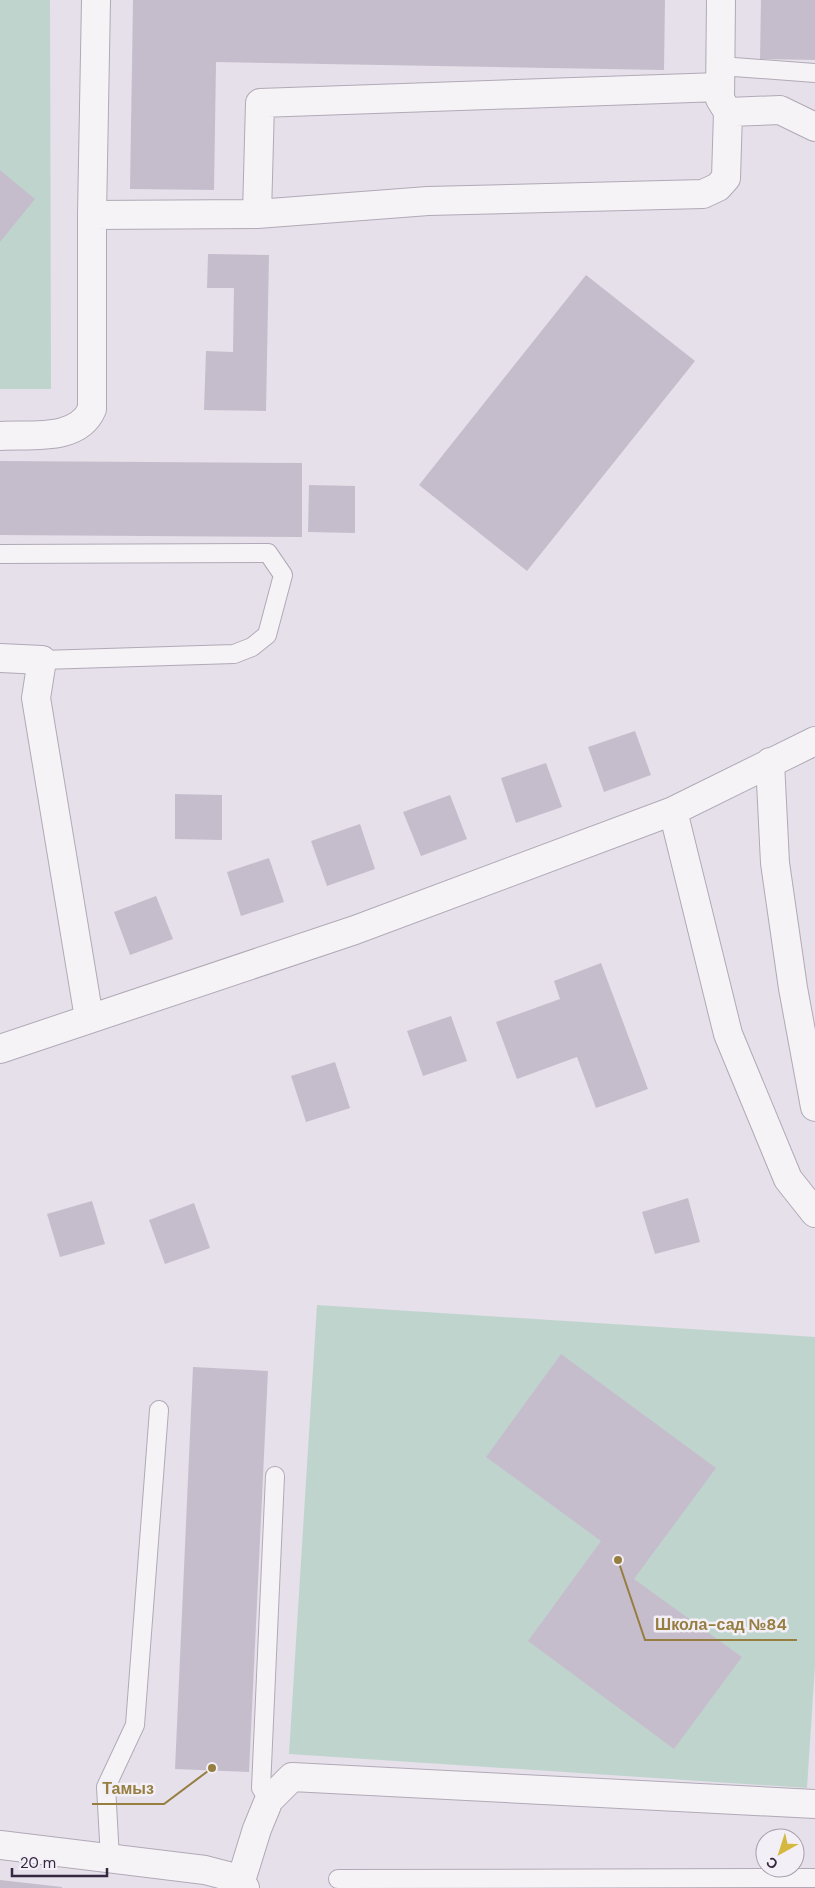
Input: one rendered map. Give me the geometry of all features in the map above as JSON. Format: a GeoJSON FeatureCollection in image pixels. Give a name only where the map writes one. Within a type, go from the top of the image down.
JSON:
{"type":"FeatureCollection","features":[{"type":"Feature","properties":{"kind":"street"},"geometry":{"type":"LineString","coordinates":[[0,436],[65,433],[88,418],[92,409],[92,215],[96,0]]}},
{"type":"Feature","properties":{"kind":"street"},"geometry":{"type":"LineString","coordinates":[[92,215],[256,214],[428,201],[703,194],[718,187],[726,178],[728,112],[720,99],[720,0]]}},
{"type":"Feature","properties":{"kind":"street"},"geometry":{"type":"LineString","coordinates":[[256,214],[260,103],[720,76]]}},
{"type":"Feature","properties":{"kind":"street"},"geometry":{"type":"LineString","coordinates":[[728,112],[780,110],[815,126]]}},
{"type":"Feature","properties":{"kind":"street"},"geometry":{"type":"LineString","coordinates":[[0,658],[42,660],[36,698],[89,1018]]}},
{"type":"Feature","properties":{"kind":"street"},"geometry":{"type":"LineString","coordinates":[[0,1048],[355,930],[672,811],[815,741]]}},
{"type":"Feature","properties":{"kind":"street"},"geometry":{"type":"LineString","coordinates":[[770,762],[775,863],[793,988],[815,1106]]}},
{"type":"Feature","properties":{"kind":"street"},"geometry":{"type":"LineString","coordinates":[[672,811],[728,1034],[788,1179],[815,1213]]}},
{"type":"Feature","properties":{"kind":"street"},"geometry":{"type":"LineString","coordinates":[[0,1845],[205,1870],[228,1876],[242,1886],[257,1829],[269,1800],[292,1777],[815,1804]]}},
{"type":"Feature","properties":{"kind":"lane"},"geometry":{"type":"LineString","coordinates":[[720,76],[815,73]]}},
{"type":"Feature","properties":{"kind":"lane"},"geometry":{"type":"LineString","coordinates":[[0,554],[268,553],[283,575],[267,635],[252,646],[234,654],[42,660]]}},
{"type":"Feature","properties":{"kind":"lane"},"geometry":{"type":"LineString","coordinates":[[110,1858],[106,1787],[135,1725],[159,1410]]}},
{"type":"Feature","properties":{"kind":"lane"},"geometry":{"type":"LineString","coordinates":[[269,1800],[261,1788],[275,1476]]}},
{"type":"Feature","properties":{"kind":"lane"},"geometry":{"type":"LineString","coordinates":[[338,1879],[815,1878]]}},
{"type":"Feature","properties":{"kind":"shaded area"},"geometry":{"type":"Polygon","coordinates":[[[0,0],[50,0],[51,389],[0,389],[0,0]]]}},
{"type":"Feature","properties":{"kind":"shaded area"},"geometry":{"type":"Polygon","coordinates":[[[317,1305],[815,1337],[815,1665],[807,1788],[289,1754],[317,1305]]]}},
{"type":"Feature","properties":{"kind":"building"},"geometry":{"type":"Polygon","coordinates":[[[133,0],[665,0],[664,70],[216,62],[214,190],[130,189],[133,0]]]}},
{"type":"Feature","properties":{"kind":"building"},"geometry":{"type":"Polygon","coordinates":[[[761,0],[815,0],[815,60],[760,59],[761,0]]]}},
{"type":"Feature","properties":{"kind":"building"},"geometry":{"type":"Polygon","coordinates":[[[0,170],[35,199],[0,242],[0,170]]]}},
{"type":"Feature","properties":{"kind":"building"},"geometry":{"type":"Polygon","coordinates":[[[208,254],[269,255],[266,411],[204,410],[206,351],[233,352],[234,288],[207,288],[208,254]]]}},
{"type":"Feature","properties":{"kind":"building"},"geometry":{"type":"Polygon","coordinates":[[[586,275],[695,361],[527,571],[419,485],[586,275]]]}},
{"type":"Feature","properties":{"kind":"building"},"geometry":{"type":"Polygon","coordinates":[[[0,461],[302,463],[302,537],[0,535],[0,461]]]}},
{"type":"Feature","properties":{"kind":"building"},"geometry":{"type":"Polygon","coordinates":[[[309,485],[355,486],[355,533],[308,532],[309,485]]]}},
{"type":"Feature","properties":{"kind":"building"},"geometry":{"type":"Polygon","coordinates":[[[635,731],[651,775],[604,792],[588,747],[635,731]]]}},
{"type":"Feature","properties":{"kind":"building"},"geometry":{"type":"Polygon","coordinates":[[[546,763],[562,807],[516,823],[501,778],[546,763]]]}},
{"type":"Feature","properties":{"kind":"building"},"geometry":{"type":"Polygon","coordinates":[[[175,794],[222,795],[222,840],[175,839],[175,794]]]}},
{"type":"Feature","properties":{"kind":"building"},"geometry":{"type":"Polygon","coordinates":[[[450,795],[467,839],[421,856],[403,812],[450,795]]]}},
{"type":"Feature","properties":{"kind":"building"},"geometry":{"type":"Polygon","coordinates":[[[360,824],[375,869],[327,886],[311,841],[360,824]]]}},
{"type":"Feature","properties":{"kind":"building"},"geometry":{"type":"Polygon","coordinates":[[[269,858],[284,902],[241,916],[227,872],[269,858]]]}},
{"type":"Feature","properties":{"kind":"building"},"geometry":{"type":"Polygon","coordinates":[[[156,896],[173,939],[130,955],[114,912],[156,896]]]}},
{"type":"Feature","properties":{"kind":"building"},"geometry":{"type":"Polygon","coordinates":[[[601,963],[648,1089],[596,1108],[577,1057],[517,1079],[496,1022],[560,999],[554,981],[601,963]]]}},
{"type":"Feature","properties":{"kind":"building"},"geometry":{"type":"Polygon","coordinates":[[[451,1016],[467,1061],[423,1076],[407,1031],[451,1016]]]}},
{"type":"Feature","properties":{"kind":"building"},"geometry":{"type":"Polygon","coordinates":[[[335,1062],[350,1108],[306,1122],[291,1076],[335,1062]]]}},
{"type":"Feature","properties":{"kind":"building"},"geometry":{"type":"Polygon","coordinates":[[[688,1198],[700,1242],[655,1254],[642,1212],[688,1198]]]}},
{"type":"Feature","properties":{"kind":"building"},"geometry":{"type":"Polygon","coordinates":[[[92,1201],[105,1244],[60,1257],[47,1214],[92,1201]]]}},
{"type":"Feature","properties":{"kind":"building"},"geometry":{"type":"Polygon","coordinates":[[[194,1203],[210,1248],[165,1264],[149,1220],[194,1203]]]}},
{"type":"Feature","properties":{"kind":"building"},"geometry":{"type":"Polygon","coordinates":[[[561,1354],[716,1468],[634,1579],[742,1657],[674,1749],[528,1641],[601,1541],[486,1457],[561,1354]]]}},
{"type":"Feature","properties":{"kind":"building"},"geometry":{"type":"Polygon","coordinates":[[[193,1367],[268,1371],[249,1772],[175,1769],[193,1367]]]}},
{"type":"Feature","properties":{"kind":"building"},"geometry":{"type":"Polygon","coordinates":[[[0,1880],[62,1887],[62,1888],[0,1888],[0,1880]]]}},
{"type":"Feature","properties":{"kind":"place","name":"Школа-сад №84"},"geometry":{"type":"Point","coordinates":[618,1560]}},
{"type":"Feature","properties":{"kind":"place","name":"Тамыз"},"geometry":{"type":"Point","coordinates":[212,1768]}}]}
